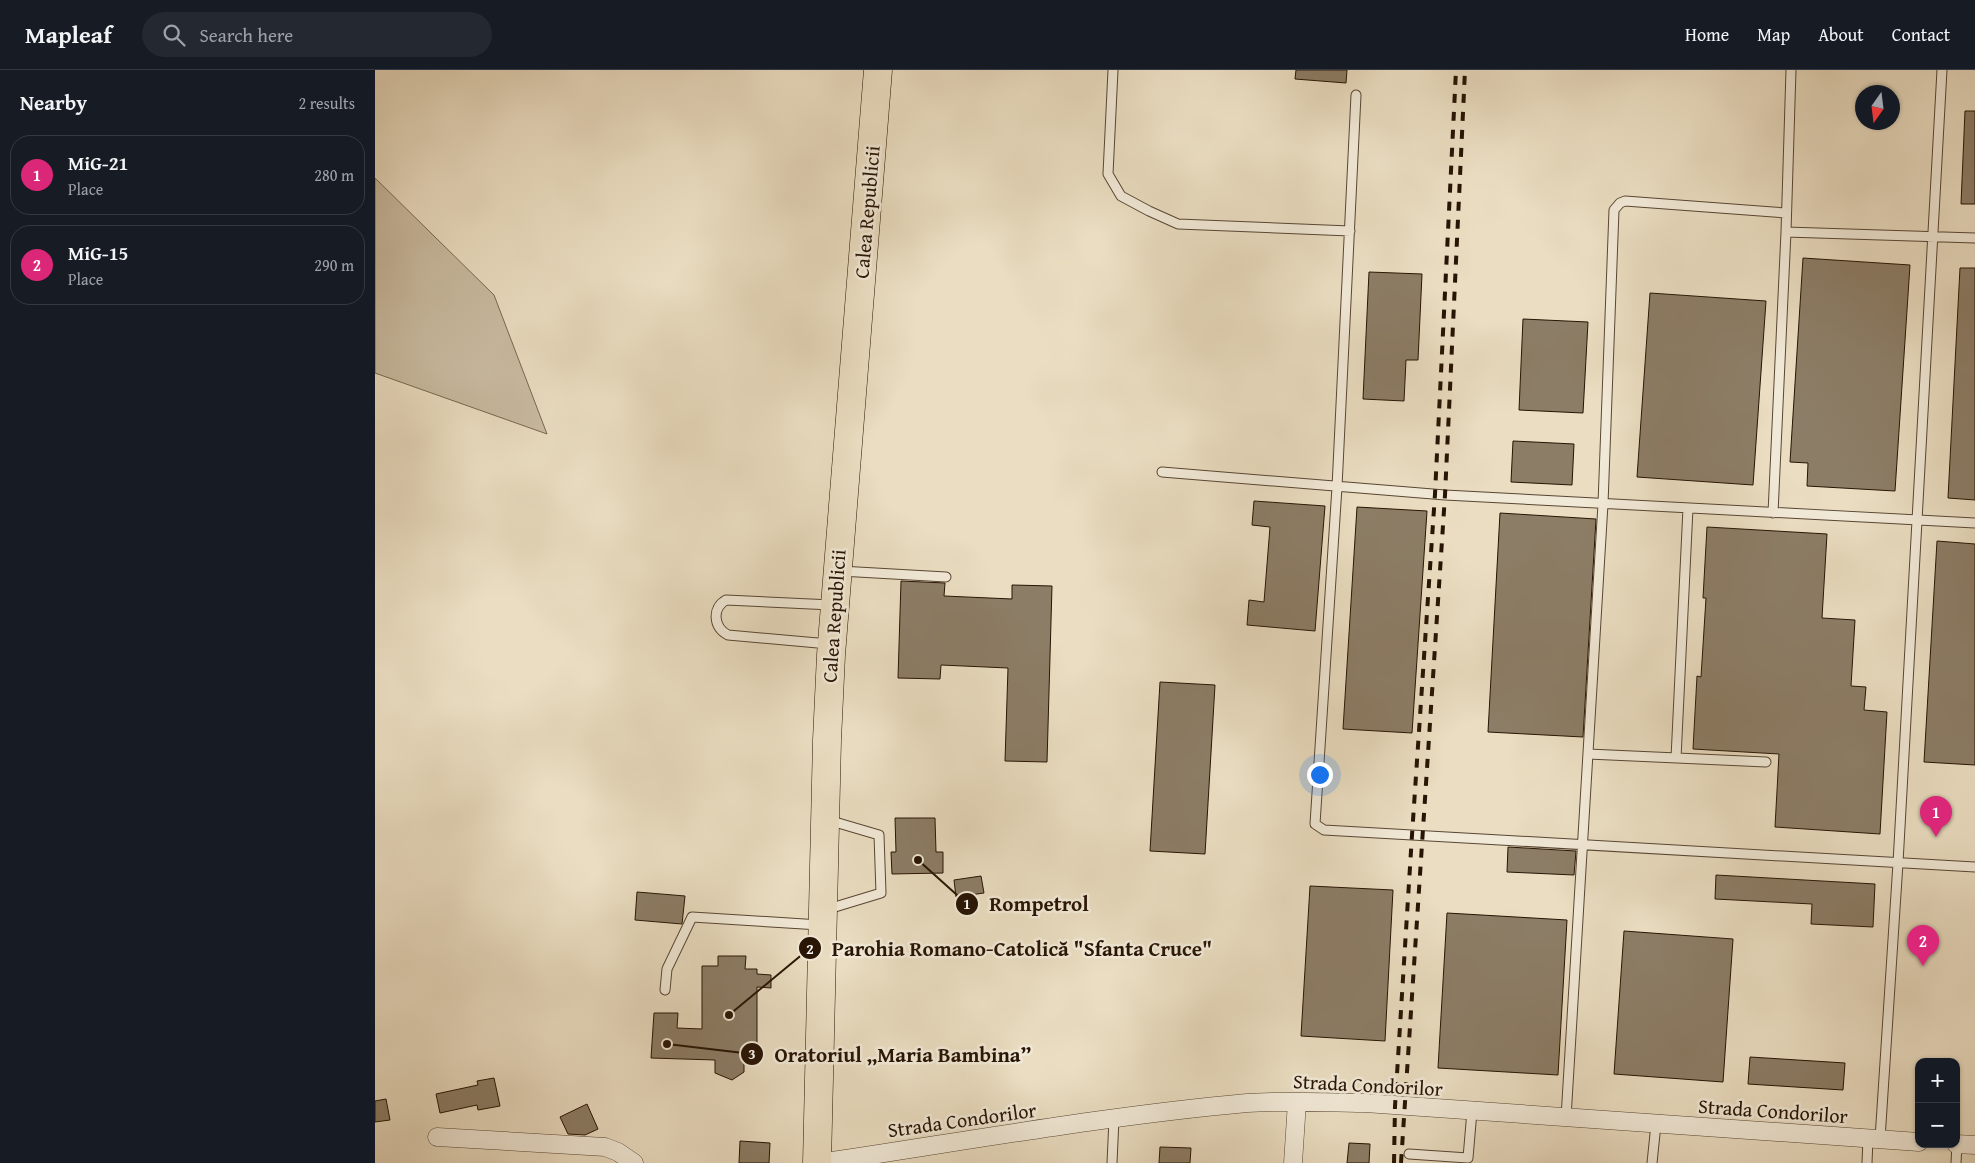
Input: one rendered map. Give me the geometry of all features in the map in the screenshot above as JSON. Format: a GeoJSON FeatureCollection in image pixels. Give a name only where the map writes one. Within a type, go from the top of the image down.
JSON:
{"type":"FeatureCollection","features":[{"type":"Feature","properties":{"kind":"main road","name":"Calea Republicii"},"geometry":{"type":"LineString","coordinates":[[818,1163],[825,819],[832,644],[878,70]]}},
{"type":"Feature","properties":{"kind":"street","name":"Strada Condorilor"},"geometry":{"type":"LineString","coordinates":[[818,1163],[1113,1120],[1249,1103],[1297,1102],[1365,1103],[1915,1142]]}},
{"type":"Feature","properties":{"kind":"street"},"geometry":{"type":"LineString","coordinates":[[1293,1163],[1297,1102]]}},
{"type":"Feature","properties":{"kind":"street"},"geometry":{"type":"LineString","coordinates":[[437,1137],[605,1147],[618,1152],[634,1163]]}},
{"type":"Feature","properties":{"kind":"street"},"geometry":{"type":"LineString","coordinates":[[1960,1144],[1975,1146]]}},
{"type":"Feature","properties":{"kind":"lane"},"geometry":{"type":"LineString","coordinates":[[1113,70],[1108,174],[1121,196],[1178,224],[1350,231]]}},
{"type":"Feature","properties":{"kind":"lane"},"geometry":{"type":"LineString","coordinates":[[1773,513],[1787,213],[1791,70]]}},
{"type":"Feature","properties":{"kind":"lane"},"geometry":{"type":"LineString","coordinates":[[1867,1163],[1874,1139],[1898,863],[1942,70]]}},
{"type":"Feature","properties":{"kind":"lane"},"geometry":{"type":"LineString","coordinates":[[1356,95],[1337,487],[1315,824],[1324,830],[1975,867]]}},
{"type":"Feature","properties":{"kind":"lane"},"geometry":{"type":"LineString","coordinates":[[1565,1118],[1603,504],[1613,214],[1617,206],[1625,201],[1787,213]]}},
{"type":"Feature","properties":{"kind":"lane"},"geometry":{"type":"LineString","coordinates":[[1786,232],[1975,238]]}},
{"type":"Feature","properties":{"kind":"lane"},"geometry":{"type":"LineString","coordinates":[[1162,472],[1337,487],[1603,504],[1975,523]]}},
{"type":"Feature","properties":{"kind":"lane"},"geometry":{"type":"LineString","coordinates":[[1676,758],[1687,508]]}},
{"type":"Feature","properties":{"kind":"lane"},"geometry":{"type":"LineString","coordinates":[[837,571],[946,578]]}},
{"type":"Feature","properties":{"kind":"lane"},"geometry":{"type":"LineString","coordinates":[[832,644],[728,635],[722,632],[718,626],[717,609],[726,600],[835,605]]}},
{"type":"Feature","properties":{"kind":"lane"},"geometry":{"type":"LineString","coordinates":[[1588,754],[1766,762]]}},
{"type":"Feature","properties":{"kind":"lane"},"geometry":{"type":"LineString","coordinates":[[665,990],[667,969],[692,917],[823,918],[881,893],[879,836],[825,819]]}},
{"type":"Feature","properties":{"kind":"lane"},"geometry":{"type":"LineString","coordinates":[[1409,1154],[1468,1158],[1472,1111]]}},
{"type":"Feature","properties":{"kind":"lane"},"geometry":{"type":"LineString","coordinates":[[1112,1163],[1113,1120]]}},
{"type":"Feature","properties":{"kind":"lane"},"geometry":{"type":"LineString","coordinates":[[1652,1163],[1656,1124]]}},
{"type":"Feature","properties":{"kind":"lane"},"geometry":{"type":"LineString","coordinates":[[1956,1148],[1956,1163]]}},
{"type":"Feature","properties":{"kind":"shaded area"},"geometry":{"type":"Polygon","coordinates":[[[375,178],[494,295],[547,434],[375,373],[375,178]]]}},
{"type":"Feature","properties":{"kind":"building"},"geometry":{"type":"Polygon","coordinates":[[[1296,70],[1347,70],[1346,83],[1295,79],[1296,70]]]}},
{"type":"Feature","properties":{"kind":"building"},"geometry":{"type":"Polygon","coordinates":[[[1965,111],[1975,111],[1975,204],[1961,204],[1965,111]]]}},
{"type":"Feature","properties":{"kind":"building"},"geometry":{"type":"Polygon","coordinates":[[[1803,258],[1910,265],[1895,491],[1807,486],[1808,463],[1790,462],[1803,258]]]}},
{"type":"Feature","properties":{"kind":"building"},"geometry":{"type":"Polygon","coordinates":[[[1960,268],[1975,268],[1975,500],[1948,498],[1960,268]]]}},
{"type":"Feature","properties":{"kind":"building"},"geometry":{"type":"Polygon","coordinates":[[[1369,272],[1422,274],[1418,360],[1406,360],[1404,401],[1363,399],[1369,272]]]}},
{"type":"Feature","properties":{"kind":"building"},"geometry":{"type":"Polygon","coordinates":[[[1650,293],[1766,301],[1753,485],[1637,477],[1650,293]]]}},
{"type":"Feature","properties":{"kind":"building"},"geometry":{"type":"Polygon","coordinates":[[[1523,319],[1588,322],[1583,413],[1519,410],[1523,319]]]}},
{"type":"Feature","properties":{"kind":"building"},"geometry":{"type":"Polygon","coordinates":[[[1513,441],[1574,444],[1572,485],[1511,482],[1513,441]]]}},
{"type":"Feature","properties":{"kind":"building"},"geometry":{"type":"Polygon","coordinates":[[[1254,501],[1325,506],[1315,631],[1247,625],[1249,600],[1264,602],[1270,527],[1252,525],[1254,501]]]}},
{"type":"Feature","properties":{"kind":"building"},"geometry":{"type":"Polygon","coordinates":[[[1357,507],[1427,511],[1412,733],[1343,729],[1357,507]]]}},
{"type":"Feature","properties":{"kind":"building"},"geometry":{"type":"Polygon","coordinates":[[[1500,513],[1596,519],[1583,737],[1488,732],[1500,513]]]}},
{"type":"Feature","properties":{"kind":"building"},"geometry":{"type":"Polygon","coordinates":[[[1707,527],[1827,534],[1822,618],[1855,620],[1851,686],[1866,687],[1864,710],[1887,712],[1880,834],[1775,827],[1779,754],[1693,749],[1697,676],[1701,677],[1706,598],[1703,598],[1707,527]]]}},
{"type":"Feature","properties":{"kind":"building"},"geometry":{"type":"Polygon","coordinates":[[[1937,541],[1975,544],[1975,765],[1924,762],[1937,541]]]}},
{"type":"Feature","properties":{"kind":"building"},"geometry":{"type":"Polygon","coordinates":[[[901,581],[945,583],[944,596],[1012,599],[1012,585],[1052,586],[1047,762],[1005,761],[1008,668],[941,665],[940,679],[898,678],[901,581]]]}},
{"type":"Feature","properties":{"kind":"building"},"geometry":{"type":"Polygon","coordinates":[[[1160,682],[1215,685],[1205,854],[1150,851],[1160,682]]]}},
{"type":"Feature","properties":{"kind":"building"},"geometry":{"type":"Polygon","coordinates":[[[895,818],[935,818],[936,852],[943,852],[943,873],[892,874],[891,852],[896,852],[895,818]]]}},
{"type":"Feature","properties":{"kind":"building"},"geometry":{"type":"Polygon","coordinates":[[[1508,847],[1576,851],[1574,875],[1507,872],[1508,847]]]}},
{"type":"Feature","properties":{"kind":"building"},"geometry":{"type":"Polygon","coordinates":[[[1716,875],[1875,884],[1873,927],[1811,924],[1812,904],[1715,899],[1716,875]]]}},
{"type":"Feature","properties":{"kind":"building"},"geometry":{"type":"Polygon","coordinates":[[[981,876],[984,893],[956,897],[954,880],[981,876]]]}},
{"type":"Feature","properties":{"kind":"building"},"geometry":{"type":"Polygon","coordinates":[[[1310,886],[1393,890],[1385,1041],[1301,1036],[1310,886]]]}},
{"type":"Feature","properties":{"kind":"building"},"geometry":{"type":"Polygon","coordinates":[[[637,892],[685,896],[682,924],[635,920],[637,892]]]}},
{"type":"Feature","properties":{"kind":"building"},"geometry":{"type":"Polygon","coordinates":[[[1447,913],[1567,920],[1558,1075],[1438,1068],[1447,913]]]}},
{"type":"Feature","properties":{"kind":"building"},"geometry":{"type":"Polygon","coordinates":[[[1624,931],[1733,939],[1723,1082],[1614,1074],[1624,931]]]}},
{"type":"Feature","properties":{"kind":"building"},"geometry":{"type":"Polygon","coordinates":[[[718,956],[746,956],[745,969],[757,969],[757,974],[771,975],[771,988],[757,987],[757,1044],[755,1044],[755,1062],[744,1062],[744,1072],[732,1080],[715,1073],[715,1060],[651,1058],[654,1013],[678,1013],[677,1028],[702,1029],[702,966],[718,966],[718,956]]]}},
{"type":"Feature","properties":{"kind":"building"},"geometry":{"type":"Polygon","coordinates":[[[1750,1057],[1845,1063],[1843,1090],[1748,1084],[1750,1057]]]}},
{"type":"Feature","properties":{"kind":"building"},"geometry":{"type":"Polygon","coordinates":[[[494,1078],[500,1106],[478,1110],[477,1105],[440,1113],[436,1094],[478,1085],[477,1081],[494,1078]]]}},
{"type":"Feature","properties":{"kind":"building"},"geometry":{"type":"Polygon","coordinates":[[[386,1099],[390,1120],[375,1122],[375,1101],[386,1099]]]}},
{"type":"Feature","properties":{"kind":"building"},"geometry":{"type":"Polygon","coordinates":[[[587,1104],[598,1129],[585,1135],[568,1134],[560,1117],[587,1104]]]}},
{"type":"Feature","properties":{"kind":"building"},"geometry":{"type":"Polygon","coordinates":[[[740,1141],[770,1143],[769,1163],[739,1163],[740,1141]]]}},
{"type":"Feature","properties":{"kind":"building"},"geometry":{"type":"Polygon","coordinates":[[[1349,1143],[1370,1144],[1369,1163],[1347,1163],[1349,1143]]]}},
{"type":"Feature","properties":{"kind":"building"},"geometry":{"type":"Polygon","coordinates":[[[1160,1147],[1191,1148],[1190,1163],[1159,1163],[1160,1147]]]}},
{"type":"Feature","properties":{"kind":"railway"},"geometry":{"type":"LineString","coordinates":[[1394,1163],[1395,1106],[1435,494],[1456,70]]}},
{"type":"Feature","properties":{"kind":"railway"},"geometry":{"type":"LineString","coordinates":[[1401,1163],[1445,495],[1465,70]]}},
{"type":"Feature","properties":{"kind":"place","name":"MiG-21"},"geometry":{"type":"Point","coordinates":[1936,837]}},
{"type":"Feature","properties":{"kind":"place","name":"Rompetrol"},"geometry":{"type":"Point","coordinates":[918,860]}},
{"type":"Feature","properties":{"kind":"place","name":"MiG-15"},"geometry":{"type":"Point","coordinates":[1923,966]}},
{"type":"Feature","properties":{"kind":"place","name":"Parohia Romano-Catolică \"Sfanta Cruce\""},"geometry":{"type":"Point","coordinates":[729,1015]}},
{"type":"Feature","properties":{"kind":"place","name":"Oratoriul „Maria Bambina”"},"geometry":{"type":"Point","coordinates":[667,1044]}}]}
